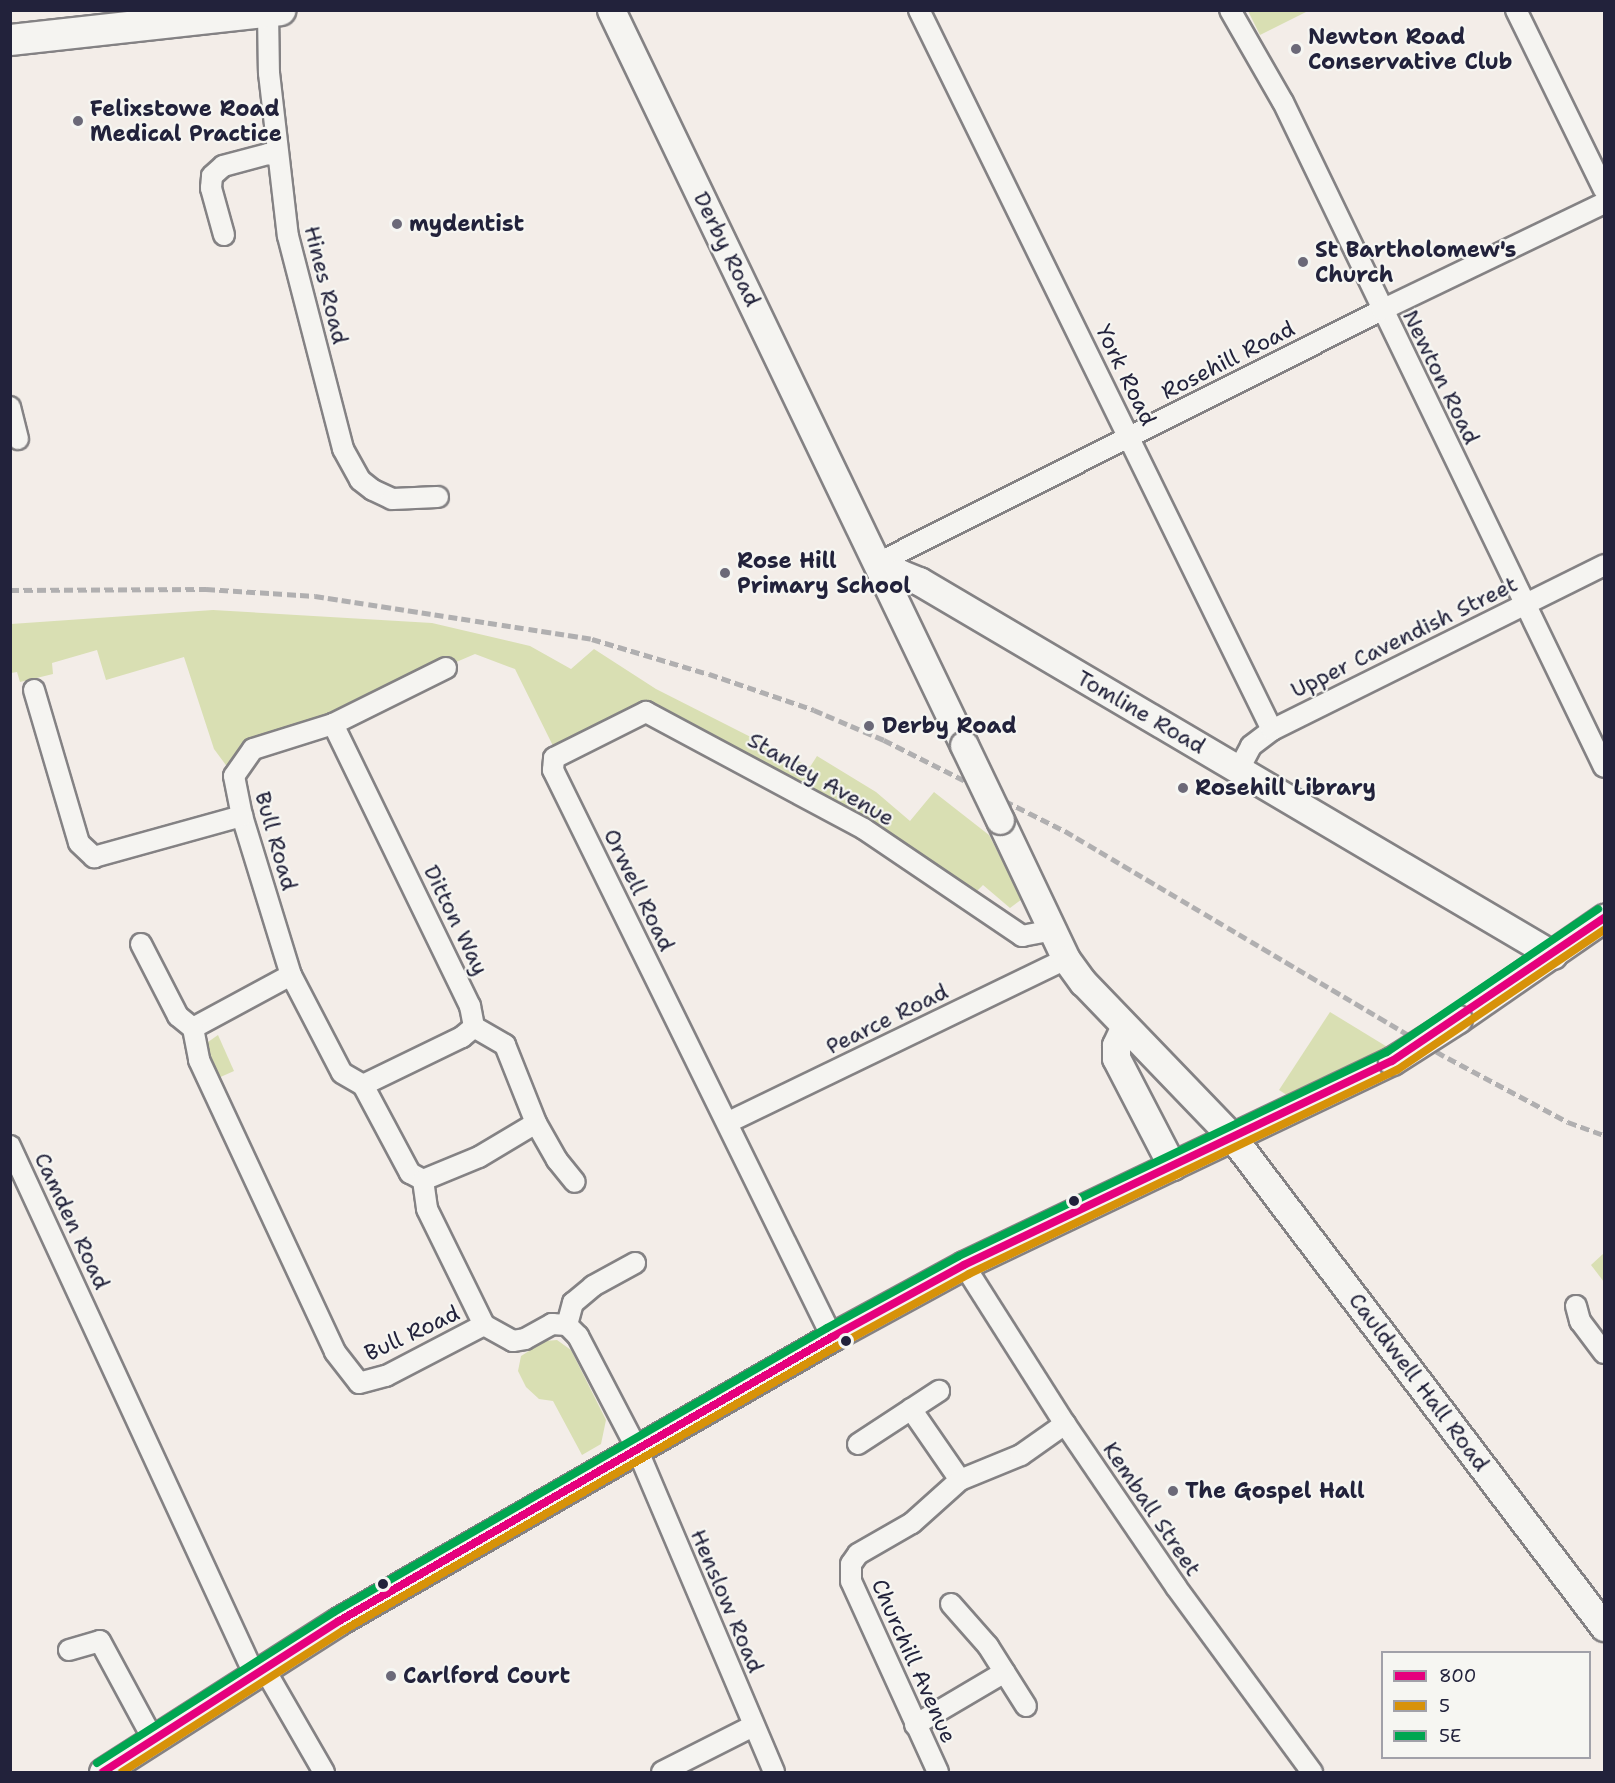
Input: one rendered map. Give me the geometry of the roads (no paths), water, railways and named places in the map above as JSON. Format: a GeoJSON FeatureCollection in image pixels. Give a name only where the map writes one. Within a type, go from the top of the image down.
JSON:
{"type":"FeatureCollection","features":[{"type":"Feature","properties":{"kind":"main road"},"geometry":{"type":"LineString","coordinates":[[10,40],[229,13],[274,11]]}},
{"type":"Feature","properties":{"kind":"street","name":"Derby Road"},"geometry":{"type":"LineString","coordinates":[[611,10],[1066,959],[1124,1028],[1233,1138]]}},
{"type":"Feature","properties":{"kind":"street","name":"York Road"},"geometry":{"type":"LineString","coordinates":[[919,10],[1130,436],[1272,730]]}},
{"type":"Feature","properties":{"kind":"street","name":"Newton Road"},"geometry":{"type":"LineString","coordinates":[[1230,10],[1282,102],[1524,605],[1605,767]]}},
{"type":"Feature","properties":{"kind":"street"},"geometry":{"type":"LineString","coordinates":[[1516,10],[1605,190]]}},
{"type":"Feature","properties":{"kind":"street","name":"Hines Road"},"geometry":{"type":"LineString","coordinates":[[274,11],[277,156],[288,236],[343,449],[360,480],[373,490],[392,499],[438,497]]}},
{"type":"Feature","properties":{"kind":"street"},"geometry":{"type":"LineString","coordinates":[[224,235],[211,188],[212,176],[223,165],[268,154],[277,156]]}},
{"type":"Feature","properties":{"kind":"street","name":"Rosehill Road"},"geometry":{"type":"LineString","coordinates":[[879,571],[1130,436],[1382,310],[1605,203]]}},
{"type":"Feature","properties":{"kind":"street"},"geometry":{"type":"LineString","coordinates":[[10,407],[18,439]]}},
{"type":"Feature","properties":{"kind":"street","name":"Upper Cavendish Street"},"geometry":{"type":"LineString","coordinates":[[1239,769],[1251,746],[1272,730],[1605,565]]}},
{"type":"Feature","properties":{"kind":"street","name":"Tomline Road"},"geometry":{"type":"LineString","coordinates":[[879,571],[899,573],[919,580],[1553,955]]}},
{"type":"Feature","properties":{"kind":"street","name":"Bull Road"},"geometry":{"type":"LineString","coordinates":[[363,1085],[342,1073],[291,975],[242,816],[234,776],[253,749],[333,724],[447,668]]}},
{"type":"Feature","properties":{"kind":"street"},"geometry":{"type":"LineString","coordinates":[[34,690],[79,843],[93,857],[242,816]]}},
{"type":"Feature","properties":{"kind":"street","name":"Stanley Avenue"},"geometry":{"type":"LineString","coordinates":[[557,754],[646,712],[864,829],[1022,936],[1052,930]]}},
{"type":"Feature","properties":{"kind":"street","name":"Ditton Way"},"geometry":{"type":"LineString","coordinates":[[333,724],[470,1006],[474,1027]]}},
{"type":"Feature","properties":{"kind":"street","name":"Orwell Road"},"geometry":{"type":"LineString","coordinates":[[557,754],[553,770],[729,1122],[832,1337]]}},
{"type":"Feature","properties":{"kind":"street"},"geometry":{"type":"LineString","coordinates":[[103,1773],[339,1621],[832,1337],[964,1265],[1392,1061],[1458,1019],[1605,918]]}},
{"type":"Feature","properties":{"kind":"street"},"geometry":{"type":"LineString","coordinates":[[141,944],[178,1016],[193,1028],[291,975]]}},
{"type":"Feature","properties":{"kind":"street","name":"Pearce Road"},"geometry":{"type":"LineString","coordinates":[[729,1122],[1066,959]]}},
{"type":"Feature","properties":{"kind":"street"},"geometry":{"type":"LineString","coordinates":[[423,1180],[410,1173],[363,1085],[462,1037],[474,1027],[505,1045],[536,1123],[557,1160],[575,1182]]}},
{"type":"Feature","properties":{"kind":"street","name":"Bull Road"},"geometry":{"type":"LineString","coordinates":[[193,1028],[199,1060],[331,1344],[359,1383],[386,1376],[484,1325]]}},
{"type":"Feature","properties":{"kind":"street"},"geometry":{"type":"LineString","coordinates":[[1124,1028],[1116,1045],[1116,1058],[1172,1166]]}},
{"type":"Feature","properties":{"kind":"street"},"geometry":{"type":"LineString","coordinates":[[423,1180],[479,1156],[536,1123]]}},
{"type":"Feature","properties":{"kind":"street","name":"Cauldwell Hall Road"},"geometry":{"type":"LineString","coordinates":[[1233,1138],[1600,1613]]}},
{"type":"Feature","properties":{"kind":"street","name":"Camden Road"},"geometry":{"type":"LineString","coordinates":[[10,1146],[260,1673],[324,1773]]}},
{"type":"Feature","properties":{"kind":"street"},"geometry":{"type":"LineString","coordinates":[[423,1180],[427,1209],[484,1325],[513,1341],[525,1339],[552,1324],[567,1324],[573,1303],[592,1286],[634,1263]]}},
{"type":"Feature","properties":{"kind":"street","name":"Kemball Street"},"geometry":{"type":"LineString","coordinates":[[964,1265],[1065,1424],[1176,1587],[1312,1773]]}},
{"type":"Feature","properties":{"kind":"street"},"geometry":{"type":"LineString","coordinates":[[1576,1306],[1580,1321],[1605,1353]]}},
{"type":"Feature","properties":{"kind":"street","name":"Henslow Road"},"geometry":{"type":"LineString","coordinates":[[567,1324],[578,1336],[637,1449],[774,1773]]}},
{"type":"Feature","properties":{"kind":"street"},"geometry":{"type":"LineString","coordinates":[[858,1444],[939,1391]]}},
{"type":"Feature","properties":{"kind":"street"},"geometry":{"type":"LineString","coordinates":[[911,1409],[960,1480]]}},
{"type":"Feature","properties":{"kind":"street","name":"Churchill Avenue"},"geometry":{"type":"LineString","coordinates":[[938,1773],[851,1581],[850,1564],[858,1554],[912,1523],[960,1480],[1021,1455],[1065,1424]]}},
{"type":"Feature","properties":{"kind":"street"},"geometry":{"type":"LineString","coordinates":[[951,1604],[988,1646],[1026,1706]]}},
{"type":"Feature","properties":{"kind":"street"},"geometry":{"type":"LineString","coordinates":[[69,1650],[100,1641],[153,1739]]}},
{"type":"Feature","properties":{"kind":"street"},"geometry":{"type":"LineString","coordinates":[[915,1725],[1005,1672]]}},
{"type":"Feature","properties":{"kind":"street"},"geometry":{"type":"LineString","coordinates":[[662,1773],[753,1726]]}},
{"type":"Feature","properties":{"kind":"railway"},"geometry":{"type":"LineString","coordinates":[[10,590],[206,589],[315,596],[592,639],[709,674],[814,710],[884,740],[1065,831],[1448,1058],[1568,1122],[1604,1135]]}},
{"type":"Feature","properties":{"kind":"place","name":"Newton Road Conservative Club"},"geometry":{"type":"Point","coordinates":[1296,49]}},
{"type":"Feature","properties":{"kind":"place","name":"Felixstowe Road Medical Practice"},"geometry":{"type":"Point","coordinates":[78,121]}},
{"type":"Feature","properties":{"kind":"place","name":"mydentist"},"geometry":{"type":"Point","coordinates":[397,224]}},
{"type":"Feature","properties":{"kind":"place","name":"St Bartholomew's Church"},"geometry":{"type":"Point","coordinates":[1303,262]}},
{"type":"Feature","properties":{"kind":"place","name":"Rose Hill Primary School"},"geometry":{"type":"Point","coordinates":[725,573]}},
{"type":"Feature","properties":{"kind":"place","name":"Derby Road"},"geometry":{"type":"Point","coordinates":[869,726]}},
{"type":"Feature","properties":{"kind":"place","name":"Rosehill Library"},"geometry":{"type":"Point","coordinates":[1183,788]}},
{"type":"Feature","properties":{"kind":"place","name":"The Gospel Hall"},"geometry":{"type":"Point","coordinates":[1173,1491]}},
{"type":"Feature","properties":{"kind":"place","name":"Carlford Court"},"geometry":{"type":"Point","coordinates":[391,1676]}}]}
